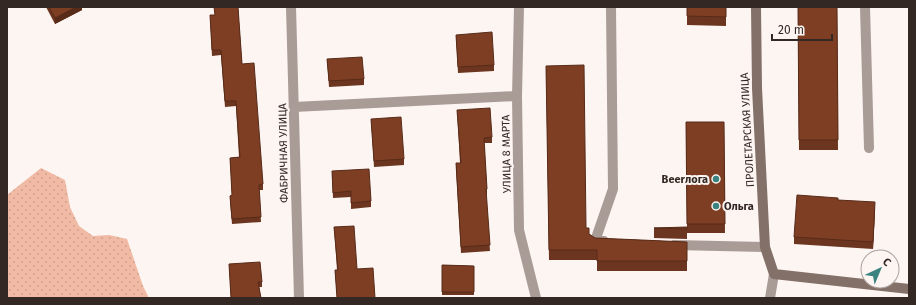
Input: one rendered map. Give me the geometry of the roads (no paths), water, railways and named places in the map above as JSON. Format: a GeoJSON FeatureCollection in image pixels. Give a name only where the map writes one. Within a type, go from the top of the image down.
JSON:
{"type":"FeatureCollection","features":[{"type":"Feature","properties":{"kind":"street","name":"ФАБРИЧНАЯ УЛИЦА"},"geometry":{"type":"LineString","coordinates":[[291,7],[299,298]]}},
{"type":"Feature","properties":{"kind":"street","name":"УЛИЦА 8 МАРТА"},"geometry":{"type":"LineString","coordinates":[[520,7],[517,96],[519,230],[536,298]]}},
{"type":"Feature","properties":{"kind":"street"},"geometry":{"type":"LineString","coordinates":[[611,7],[613,189],[595,241],[617,242]]}},
{"type":"Feature","properties":{"kind":"street","name":"ПРОЛЕТАРСКАЯ УЛИЦА"},"geometry":{"type":"LineString","coordinates":[[756,7],[757,88],[765,247],[774,274],[770,298]]}},
{"type":"Feature","properties":{"kind":"street"},"geometry":{"type":"LineString","coordinates":[[865,7],[869,148]]}},
{"type":"Feature","properties":{"kind":"street"},"geometry":{"type":"LineString","coordinates":[[294,107],[517,96]]}},
{"type":"Feature","properties":{"kind":"street"},"geometry":{"type":"LineString","coordinates":[[661,244],[765,247]]}},
{"type":"Feature","properties":{"kind":"street"},"geometry":{"type":"LineString","coordinates":[[774,274],[909,289]]}},
{"type":"Feature","properties":{"kind":"place","name":"Beerлога"},"geometry":{"type":"Point","coordinates":[716,179]}},
{"type":"Feature","properties":{"kind":"place","name":"Ольга"},"geometry":{"type":"Point","coordinates":[716,206]}}]}
